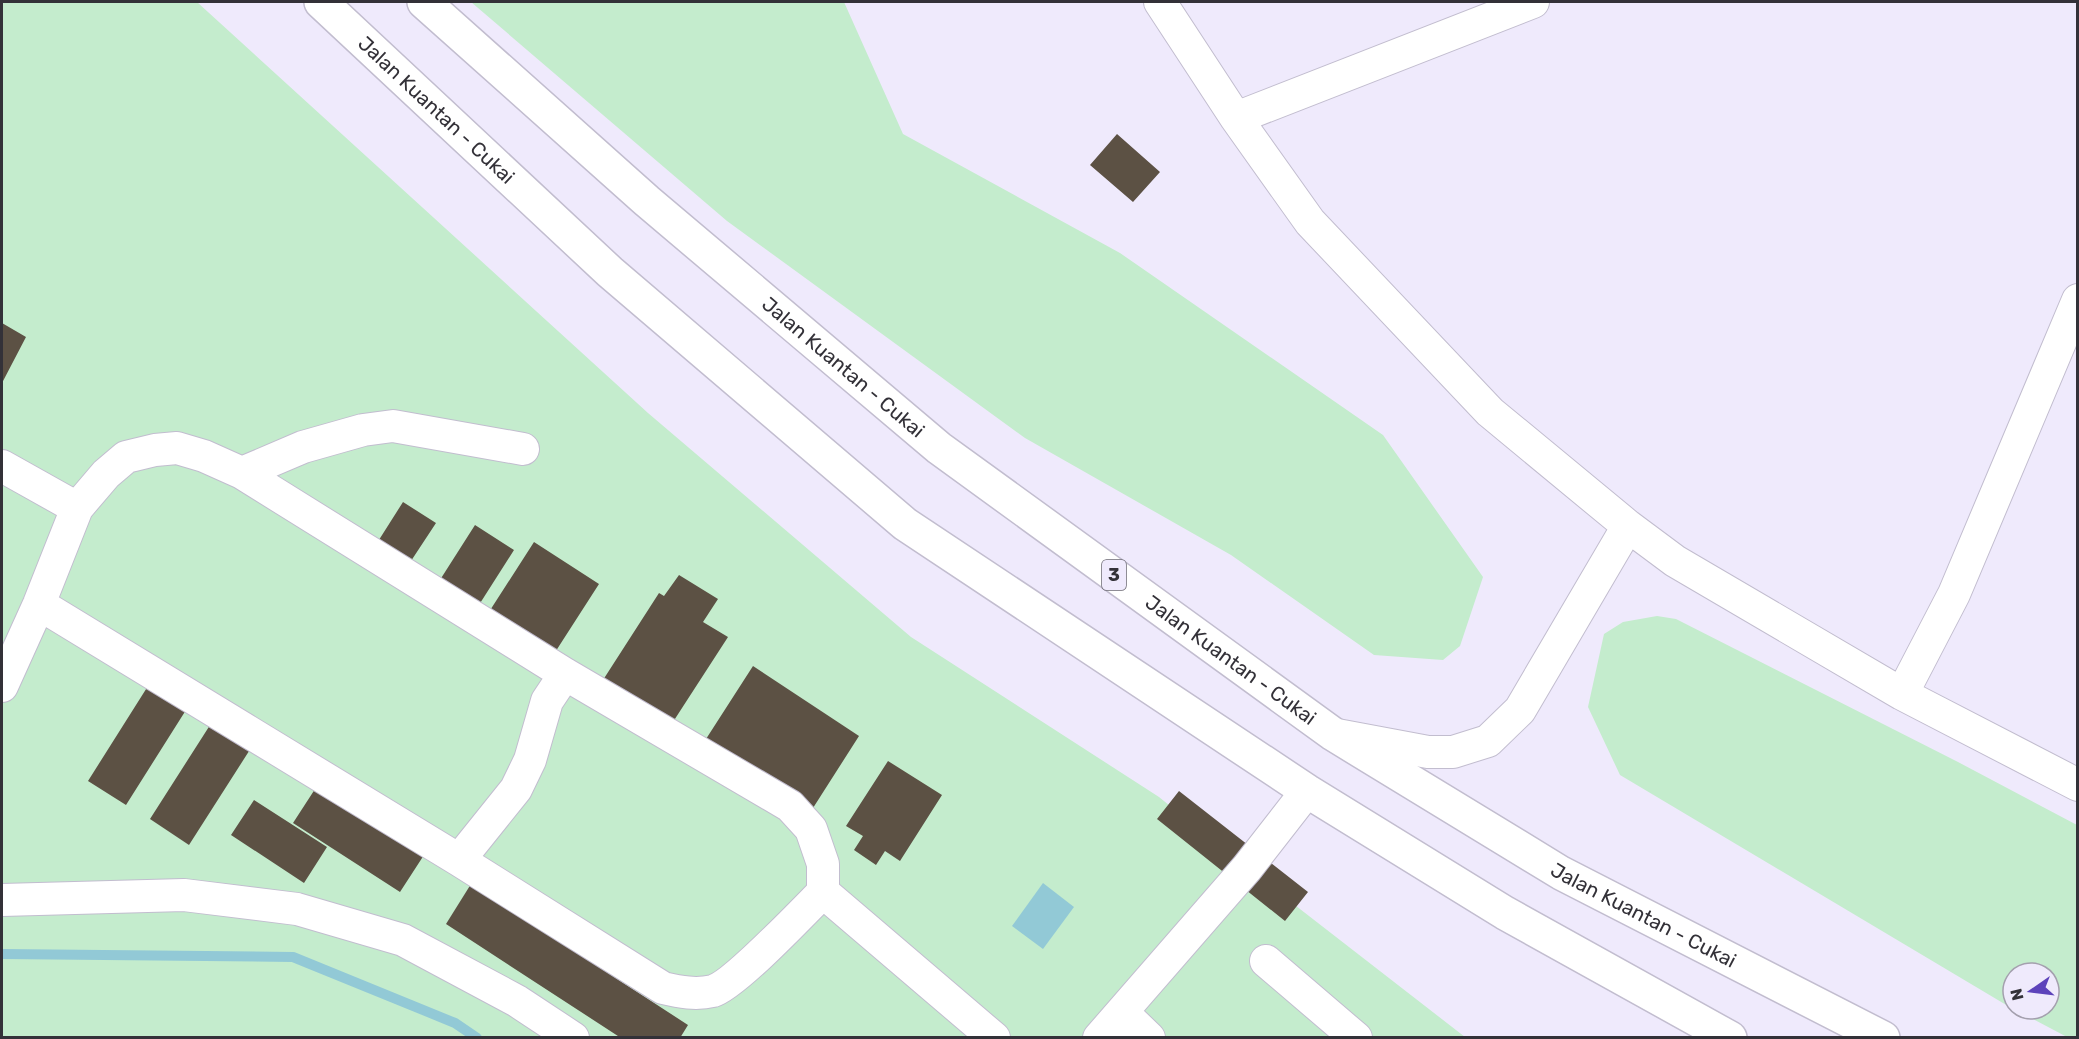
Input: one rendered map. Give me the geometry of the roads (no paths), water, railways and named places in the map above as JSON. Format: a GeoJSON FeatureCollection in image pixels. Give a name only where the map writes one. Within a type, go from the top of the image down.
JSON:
{"type":"FeatureCollection","features":[{"type":"Feature","properties":{"kind":"highway","name":"Jalan Kuantan - Cukai"},"geometry":{"type":"LineString","coordinates":[[321,2],[610,273],[905,524],[1307,791],[1505,914],[1731,1038]]}},
{"type":"Feature","properties":{"kind":"highway","name":"Jalan Kuantan - Cukai"},"geometry":{"type":"LineString","coordinates":[[424,2],[647,201],[939,448],[1333,734],[1562,873],[1882,1038]]}},
{"type":"Feature","properties":{"kind":"street"},"geometry":{"type":"LineString","coordinates":[[1160,2],[1236,118],[1310,222],[1482,403],[1628,526],[1675,561],[1902,694],[2078,785]]}},
{"type":"Feature","properties":{"kind":"street"},"geometry":{"type":"LineString","coordinates":[[1236,118],[1533,2]]}},
{"type":"Feature","properties":{"kind":"street"},"geometry":{"type":"LineString","coordinates":[[1902,694],[1954,594],[2078,300]]}},
{"type":"Feature","properties":{"kind":"street"},"geometry":{"type":"LineString","coordinates":[[242,473],[303,447],[363,430],[393,426],[524,449]]}},
{"type":"Feature","properties":{"kind":"street"},"geometry":{"type":"LineString","coordinates":[[2,686],[39,604],[77,508],[106,474],[126,457],[155,450],[177,448],[204,456],[242,473],[565,674],[790,806],[812,829],[823,864],[823,892],[735,977],[715,991],[685,994],[663,988],[459,860],[39,604]]}},
{"type":"Feature","properties":{"kind":"street"},"geometry":{"type":"LineString","coordinates":[[2,466],[77,508]]}},
{"type":"Feature","properties":{"kind":"street"},"geometry":{"type":"LineString","coordinates":[[1333,734],[1428,752],[1453,752],[1488,741],[1520,710],[1628,526]]}},
{"type":"Feature","properties":{"kind":"street"},"geometry":{"type":"LineString","coordinates":[[459,860],[516,789],[530,760],[547,700],[565,674]]}},
{"type":"Feature","properties":{"kind":"street"},"geometry":{"type":"LineString","coordinates":[[1099,1038],[1247,868],[1307,791]]}},
{"type":"Feature","properties":{"kind":"street"},"geometry":{"type":"LineString","coordinates":[[823,892],[994,1038]]}},
{"type":"Feature","properties":{"kind":"street"},"geometry":{"type":"LineString","coordinates":[[2,900],[184,895],[297,909],[403,940],[518,1001],[573,1038]]}},
{"type":"Feature","properties":{"kind":"street"},"geometry":{"type":"LineString","coordinates":[[1266,961],[1356,1038]]}},
{"type":"Feature","properties":{"kind":"street"},"geometry":{"type":"LineString","coordinates":[[1122,1012],[1149,1038]]}},
{"type":"Feature","properties":{"kind":"water"},"geometry":{"type":"Polygon","coordinates":[[[1043,883],[1074,907],[1043,949],[1012,926],[1043,883]]]}},
{"type":"Feature","properties":{"kind":"waterway"},"geometry":{"type":"LineString","coordinates":[[2,954],[293,957],[455,1023],[477,1038]]}}]}
